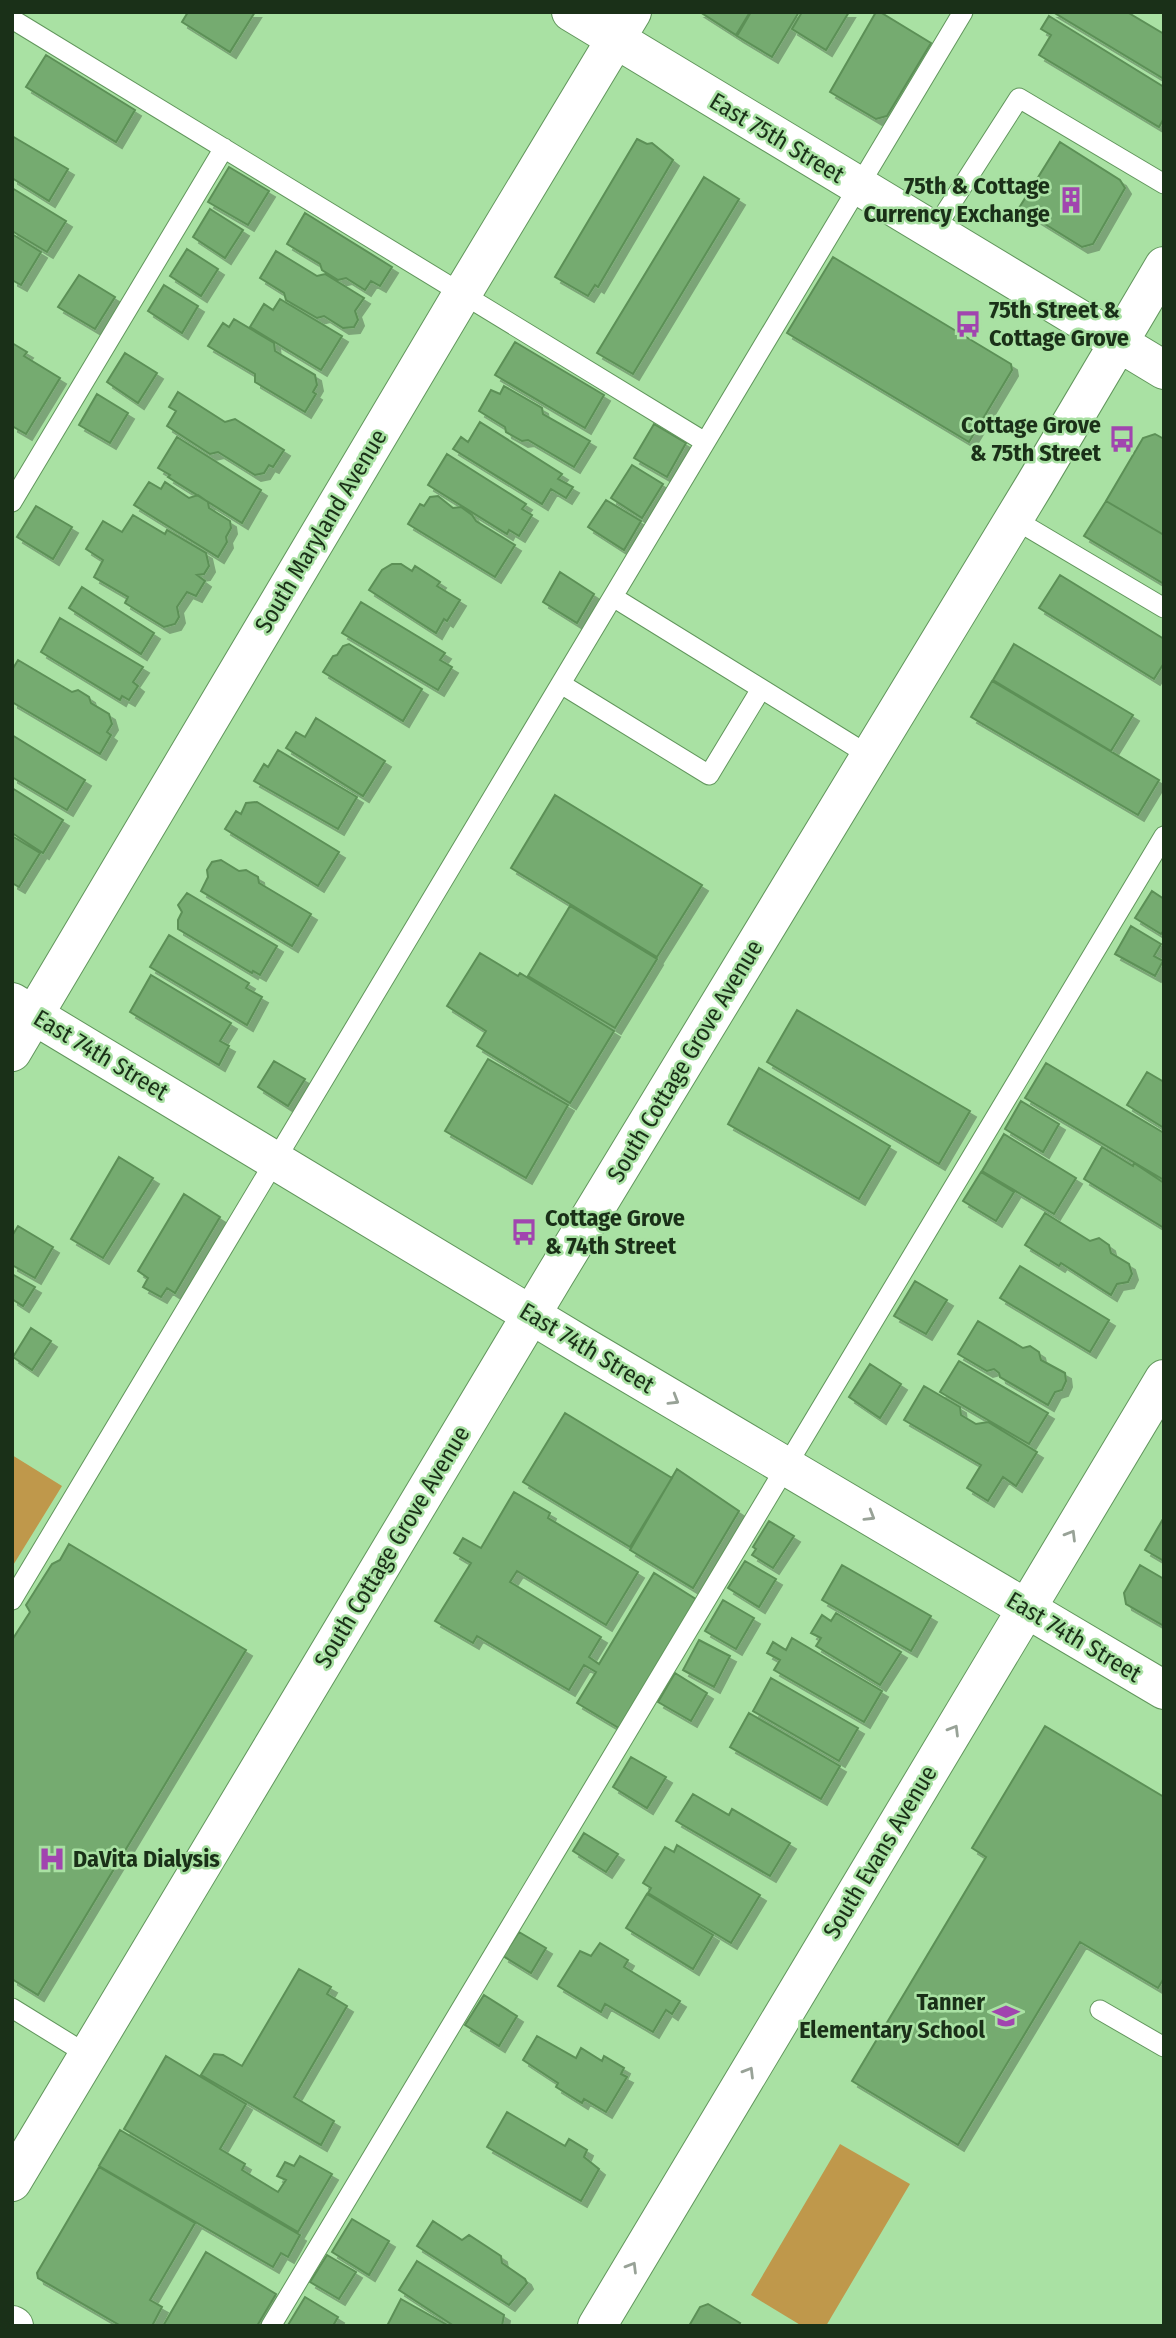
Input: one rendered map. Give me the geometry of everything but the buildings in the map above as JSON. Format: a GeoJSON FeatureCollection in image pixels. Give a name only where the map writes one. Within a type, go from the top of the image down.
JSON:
{"type":"FeatureCollection","features":[{"type":"Feature","properties":{"kind":"street","name":"East 75th Street"},"geometry":{"type":"LineString","coordinates":[[571,12],[624,26],[858,187],[1164,370]]}},
{"type":"Feature","properties":{"kind":"street","name":"South Maryland Avenue"},"geometry":{"type":"LineString","coordinates":[[12,1052],[23,1008],[624,26]]}},
{"type":"Feature","properties":{"kind":"street","name":"South Cottage Grove Avenue"},"geometry":{"type":"LineString","coordinates":[[12,2182],[1164,266]]}},
{"type":"Feature","properties":{"kind":"street","name":"East 74th Street"},"geometry":{"type":"LineString","coordinates":[[23,1008],[531,1315],[1164,1690]]}},
{"type":"Feature","properties":{"kind":"street","name":"South Evans Avenue"},"geometry":{"type":"LineString","coordinates":[[597,2326],[1164,1379]]}},
{"type":"Feature","properties":{"kind":"lane"},"geometry":{"type":"LineString","coordinates":[[12,1600],[963,12]]}},
{"type":"Feature","properties":{"kind":"lane"},"geometry":{"type":"LineString","coordinates":[[12,19],[705,442]]}},
{"type":"Feature","properties":{"kind":"lane"},"geometry":{"type":"LineString","coordinates":[[933,232],[1019,98],[1164,184]]}},
{"type":"Feature","properties":{"kind":"lane"},"geometry":{"type":"LineString","coordinates":[[12,502],[224,148]]}},
{"type":"Feature","properties":{"kind":"lane"},"geometry":{"type":"LineString","coordinates":[[1013,519],[1164,608]]}},
{"type":"Feature","properties":{"kind":"lane"},"geometry":{"type":"LineString","coordinates":[[613,597],[870,756]]}},
{"type":"Feature","properties":{"kind":"lane"},"geometry":{"type":"LineString","coordinates":[[561,684],[709,775],[761,689]]}},
{"type":"Feature","properties":{"kind":"lane"},"geometry":{"type":"LineString","coordinates":[[271,2326],[1164,835]]}},
{"type":"Feature","properties":{"kind":"lane"},"geometry":{"type":"LineString","coordinates":[[12,2008],[88,2055]]}},
{"type":"Feature","properties":{"kind":"lane"},"geometry":{"type":"LineString","coordinates":[[1100,2010],[1164,2048]]}},
{"type":"Feature","properties":{"kind":"shaded area"},"geometry":{"type":"Polygon","coordinates":[[[12,1455],[62,1486],[12,1567],[12,1455]]]}},
{"type":"Feature","properties":{"kind":"shaded area"},"geometry":{"type":"Polygon","coordinates":[[[840,2144],[910,2184],[826,2326],[802,2326],[751,2295],[840,2144]]]}},
{"type":"Feature","properties":{"kind":"place","name":"75th & Cottage Currency Exchange"},"geometry":{"type":"Point","coordinates":[1071,200]}},
{"type":"Feature","properties":{"kind":"place","name":"75th Street & Cottage Grove"},"geometry":{"type":"Point","coordinates":[968,324]}},
{"type":"Feature","properties":{"kind":"place","name":"Cottage Grove & 75th Street"},"geometry":{"type":"Point","coordinates":[1122,439]}},
{"type":"Feature","properties":{"kind":"place","name":"Cottage Grove & 74th Street"},"geometry":{"type":"Point","coordinates":[524,1232]}},
{"type":"Feature","properties":{"kind":"place","name":"DaVita Dialysis"},"geometry":{"type":"Point","coordinates":[52,1859]}},
{"type":"Feature","properties":{"kind":"place","name":"Tanner Elementary School"},"geometry":{"type":"Point","coordinates":[1006,2016]}}]}
